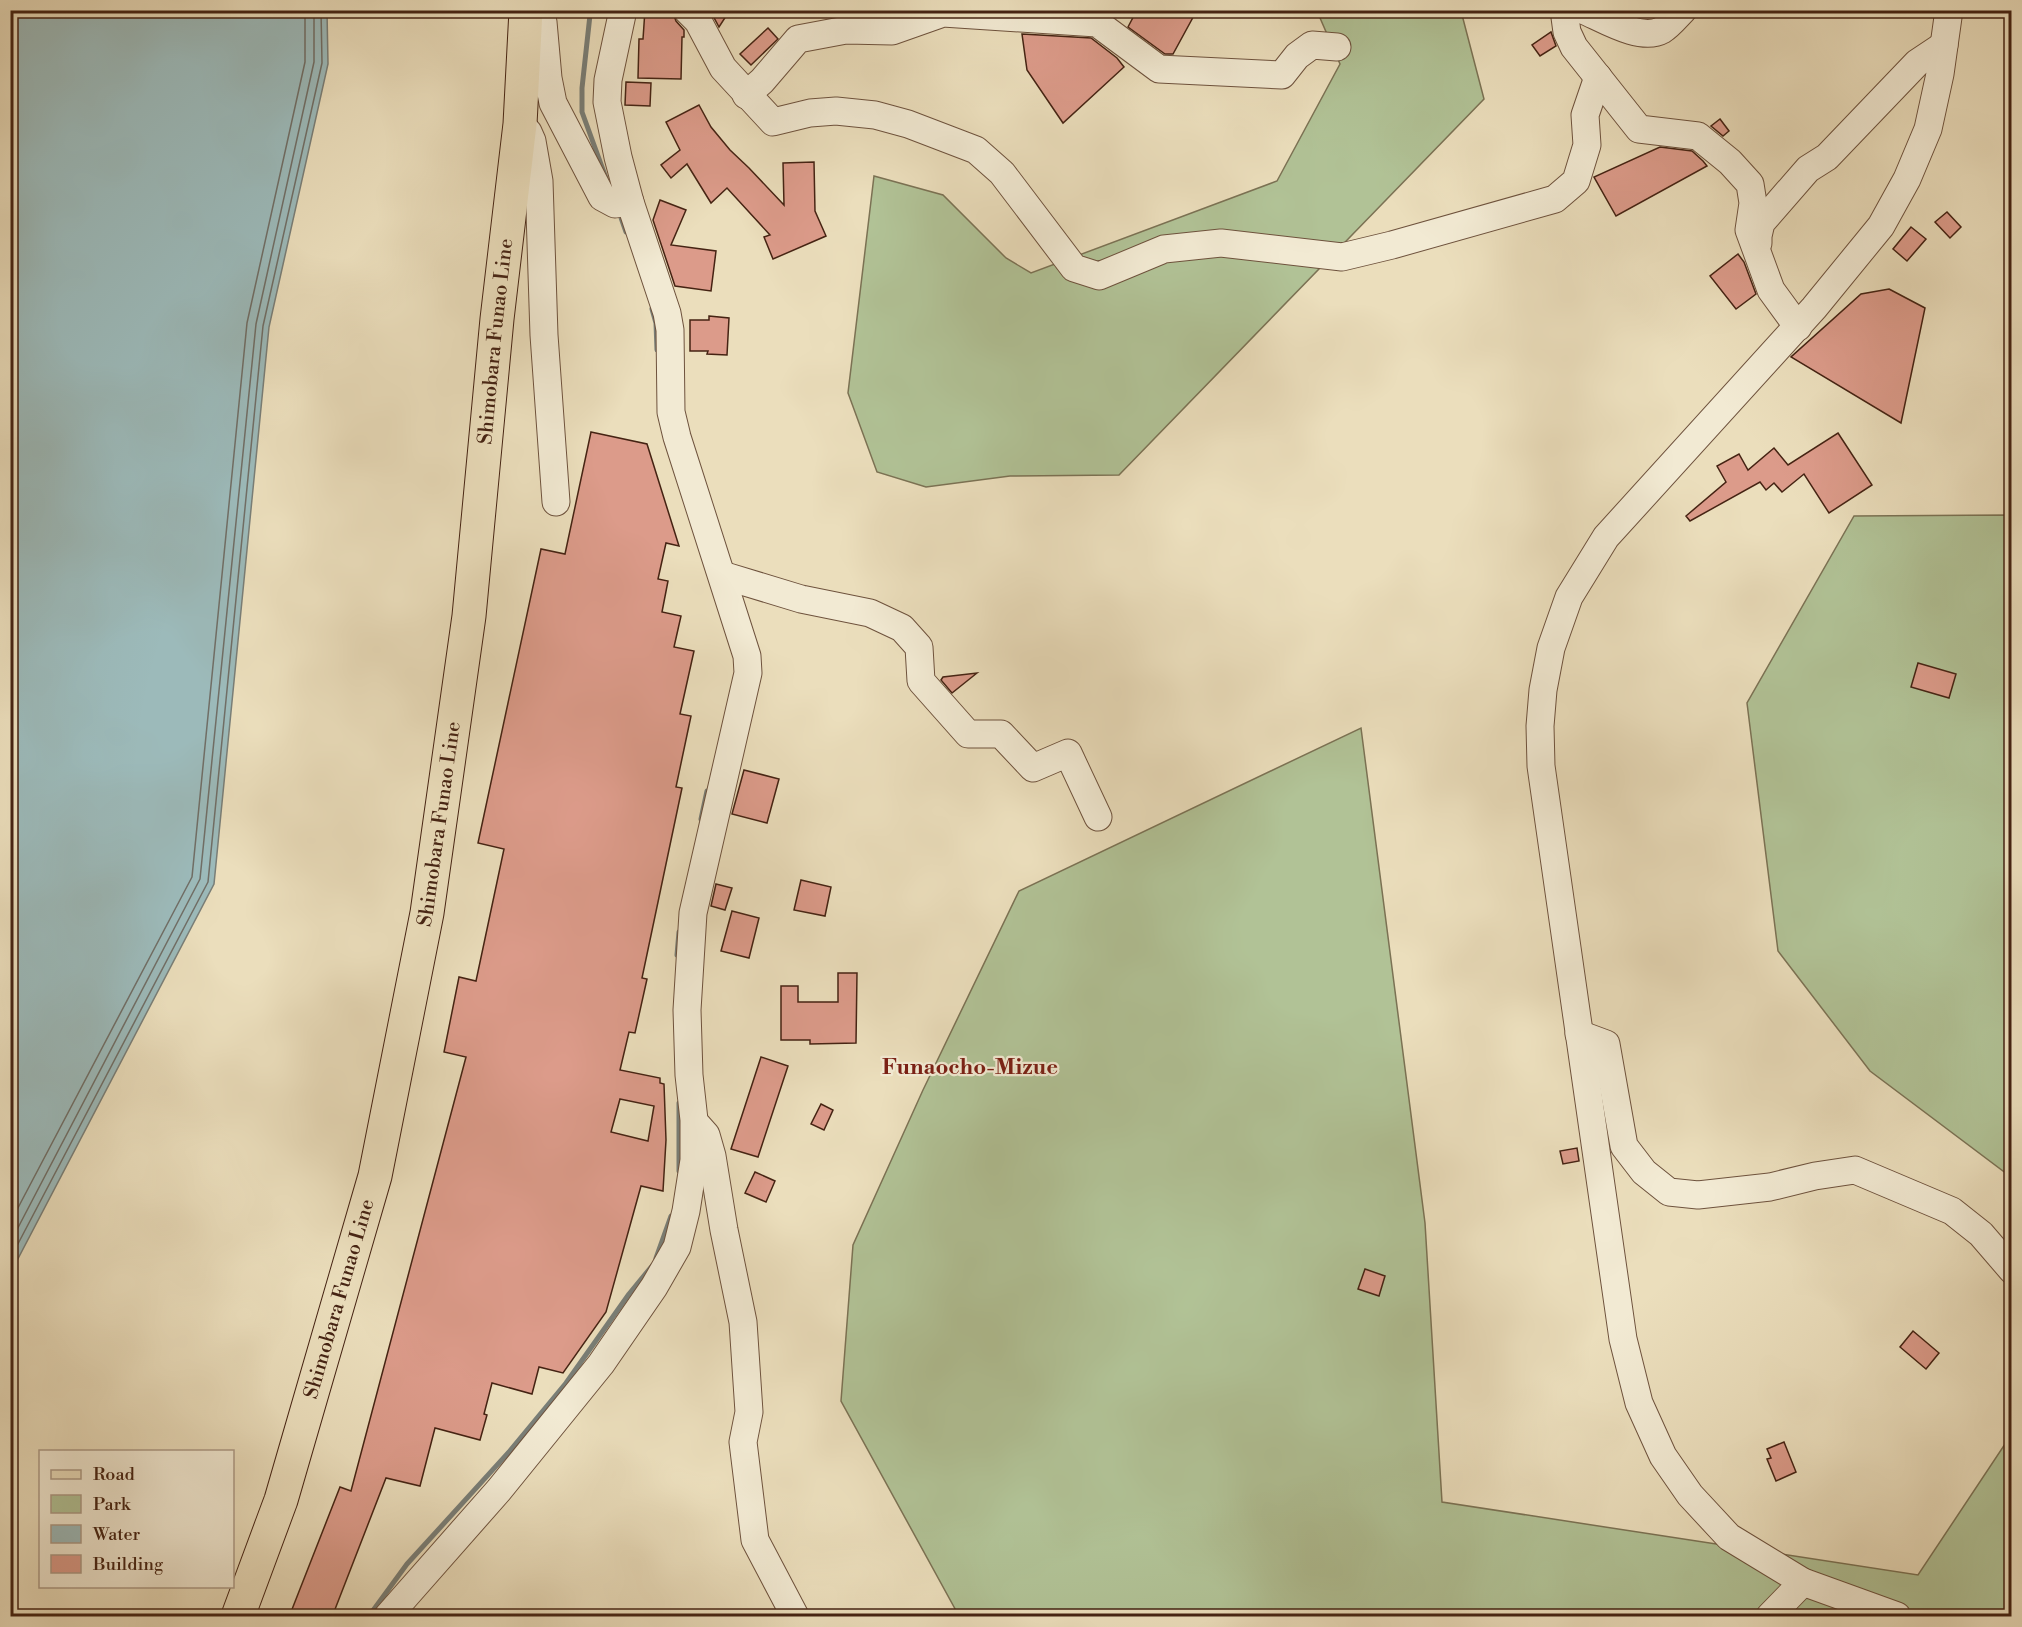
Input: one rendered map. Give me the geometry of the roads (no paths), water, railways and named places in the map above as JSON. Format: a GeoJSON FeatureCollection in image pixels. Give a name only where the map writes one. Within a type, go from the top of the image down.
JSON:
{"type":"FeatureCollection","features":[{"type":"Feature","properties":{"kind":"main road","name":"Shimobara Funao Line"},"geometry":{"type":"LineString","coordinates":[[238,1617],[281,1500],[375,1176],[427,913],[469,616],[497,319],[520,124],[526,10]]}},
{"type":"Feature","properties":{"kind":"street"},"geometry":{"type":"LineString","coordinates":[[526,10],[540,16],[543,22],[548,78],[553,103],[602,197],[623,203]]}},
{"type":"Feature","properties":{"kind":"street"},"geometry":{"type":"LineString","coordinates":[[388,1617],[498,1490],[602,1364],[654,1287],[677,1247],[686,1211],[693,1160],[694,1120],[689,1075],[687,1010],[693,913],[748,673],[747,656],[671,412],[670,330],[667,313],[623,203],[618,157],[607,102],[608,80],[623,10]]}},
{"type":"Feature","properties":{"kind":"street"},"geometry":{"type":"LineString","coordinates":[[687,10],[698,21],[723,68],[773,122],[810,113],[836,111],[875,115],[908,124],[976,150],[1002,173],[1074,268],[1099,276],[1164,249],[1221,243],[1342,257],[1555,199],[1576,181],[1587,146],[1586,115],[1598,77]]}},
{"type":"Feature","properties":{"kind":"street"},"geometry":{"type":"LineString","coordinates":[[1564,10],[1567,32],[1574,47],[1639,129],[1698,136],[1730,162],[1750,184],[1754,203],[1749,230],[1771,290],[1798,327]]}},
{"type":"Feature","properties":{"kind":"street"},"geometry":{"type":"LineString","coordinates":[[1583,10],[1625,28],[1646,34],[1663,30],[1683,10]]}},
{"type":"Feature","properties":{"kind":"street"},"geometry":{"type":"LineString","coordinates":[[1897,1617],[1803,1582],[1729,1537],[1690,1495],[1663,1456],[1639,1403],[1623,1339],[1541,766],[1542,699],[1551,648],[1569,597],[1606,537],[1798,327],[1881,226],[1907,179],[1928,129],[1949,10]]}},
{"type":"Feature","properties":{"kind":"street"},"geometry":{"type":"LineString","coordinates":[[746,95],[762,81],[798,39],[846,30],[892,31],[943,13],[1096,23],[1159,69],[1282,75],[1298,56],[1312,45],[1337,46]]}},
{"type":"Feature","properties":{"kind":"street"},"geometry":{"type":"LineString","coordinates":[[1760,256],[1758,236],[1761,223],[1808,169],[1827,157],[1917,63],[1944,45]]}},
{"type":"Feature","properties":{"kind":"street"},"geometry":{"type":"LineString","coordinates":[[520,124],[528,132],[532,141],[539,181],[544,335],[556,502]]}},
{"type":"Feature","properties":{"kind":"street"},"geometry":{"type":"LineString","coordinates":[[722,575],[801,599],[870,613],[902,628],[918,647],[921,681],[968,734],[1000,734],[1033,768],[1068,753],[1098,818]]}},
{"type":"Feature","properties":{"kind":"street"},"geometry":{"type":"LineString","coordinates":[[1579,1034],[1606,1044],[1624,1146],[1644,1172],[1669,1192],[1698,1195],[1760,1188],[1856,1170],[1952,1211],[1981,1234],[2012,1270]]}},
{"type":"Feature","properties":{"kind":"street"},"geometry":{"type":"LineString","coordinates":[[694,1120],[706,1135],[712,1156],[743,1322],[749,1412],[743,1442],[755,1540],[795,1617]]}},
{"type":"Feature","properties":{"kind":"street"},"geometry":{"type":"LineString","coordinates":[[1770,1617],[1803,1582]]}},
{"type":"Feature","properties":{"kind":"water"},"geometry":{"type":"Polygon","coordinates":[[[11,10],[327,11],[328,64],[269,327],[214,884],[11,1272],[11,10]]]}},
{"type":"Feature","properties":{"kind":"waterway"},"geometry":{"type":"LineString","coordinates":[[593,10],[590,15],[582,88],[582,112],[606,178]]}},
{"type":"Feature","properties":{"kind":"waterway"},"geometry":{"type":"LineString","coordinates":[[619,212],[626,232]]}},
{"type":"Feature","properties":{"kind":"waterway"},"geometry":{"type":"LineString","coordinates":[[652,309],[656,323],[657,350]]}},
{"type":"Feature","properties":{"kind":"waterway"},"geometry":{"type":"LineString","coordinates":[[701,819],[707,791]]}},
{"type":"Feature","properties":{"kind":"waterway"},"geometry":{"type":"LineString","coordinates":[[677,955],[679,932]]}},
{"type":"Feature","properties":{"kind":"waterway"},"geometry":{"type":"LineString","coordinates":[[679,1103],[679,1171]]}},
{"type":"Feature","properties":{"kind":"waterway"},"geometry":{"type":"LineString","coordinates":[[656,1258],[671,1216]]}},
{"type":"Feature","properties":{"kind":"waterway"},"geometry":{"type":"LineString","coordinates":[[369,1616],[407,1564],[509,1452],[566,1383],[629,1294],[652,1266]]}},
{"type":"Feature","properties":{"kind":"district","name":"Funaocho-Mizue"},"geometry":{"type":"Point","coordinates":[970,1067]}}]}
